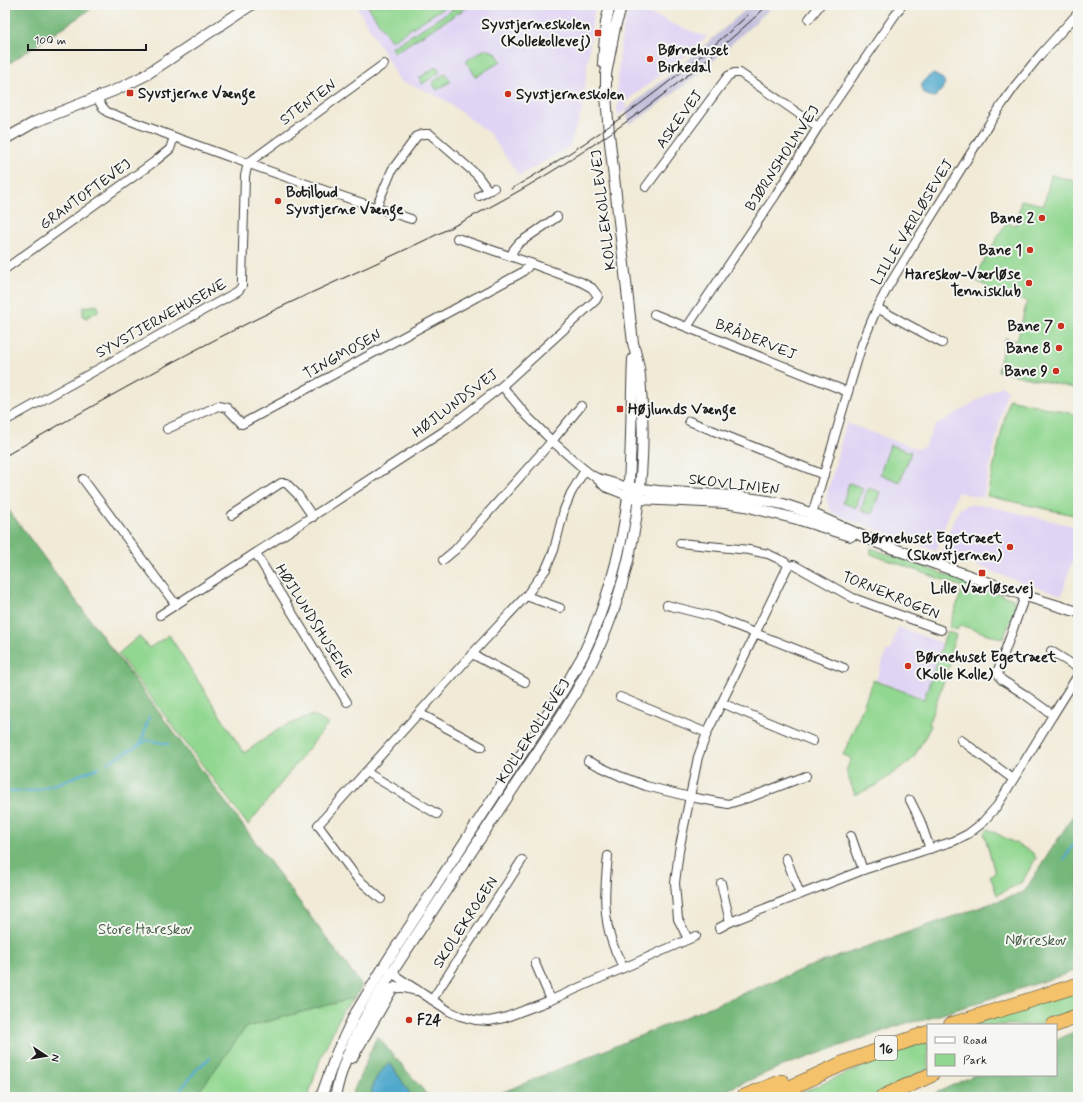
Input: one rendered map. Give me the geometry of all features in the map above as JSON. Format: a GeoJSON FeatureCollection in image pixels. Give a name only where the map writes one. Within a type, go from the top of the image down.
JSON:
{"type":"FeatureCollection","features":[{"type":"Feature","properties":{"kind":"highway"},"geometry":{"type":"LineString","coordinates":[[954,1024],[1078,985]]}},
{"type":"Feature","properties":{"kind":"highway"},"geometry":{"type":"LineString","coordinates":[[1057,1024],[1078,1016]]}},
{"type":"Feature","properties":{"kind":"highway","name":"16"},"geometry":{"type":"LineString","coordinates":[[770,1097],[844,1063],[927,1033]]}},
{"type":"Feature","properties":{"kind":"highway"},"geometry":{"type":"LineString","coordinates":[[744,1097],[796,1076],[844,1063]]}},
{"type":"Feature","properties":{"kind":"highway"},"geometry":{"type":"LineString","coordinates":[[883,1097],[929,1076]]}},
{"type":"Feature","properties":{"kind":"street"},"geometry":{"type":"LineString","coordinates":[[5,139],[35,122],[98,98],[144,76],[250,5]]}},
{"type":"Feature","properties":{"kind":"street","name":"KOLLEKOLLEVEJ"},"geometry":{"type":"LineString","coordinates":[[606,74],[603,62],[606,22],[610,5]]}},
{"type":"Feature","properties":{"kind":"street","name":"KOLLEKOLLEVEJ"},"geometry":{"type":"LineString","coordinates":[[335,1097],[340,1075],[354,1039],[367,1014],[584,679],[600,646],[625,571],[639,494],[642,420],[640,374],[634,343],[609,134],[606,96],[606,74],[615,27],[622,5]]}},
{"type":"Feature","properties":{"kind":"street"},"geometry":{"type":"LineString","coordinates":[[809,19],[820,5]]}},
{"type":"Feature","properties":{"kind":"street","name":"BJØRNSHOLMVEJ"},"geometry":{"type":"LineString","coordinates":[[687,327],[775,196],[818,127],[902,5]]}},
{"type":"Feature","properties":{"kind":"street","name":"LILLE VÆRLØSEVEJ"},"geometry":{"type":"LineString","coordinates":[[811,518],[862,344],[877,308],[989,124],[1015,86],[1078,13]]}},
{"type":"Feature","properties":{"kind":"street","name":"STENTEN"},"geometry":{"type":"LineString","coordinates":[[248,163],[384,64]]}},
{"type":"Feature","properties":{"kind":"street","name":"ASKEVEJ"},"geometry":{"type":"LineString","coordinates":[[646,187],[728,76],[734,73],[740,73],[818,127]]}},
{"type":"Feature","properties":{"kind":"street"},"geometry":{"type":"LineString","coordinates":[[98,98],[101,105],[107,112],[174,137],[411,219]]}},
{"type":"Feature","properties":{"kind":"street"},"geometry":{"type":"LineString","coordinates":[[376,208],[392,170],[417,136],[423,134],[430,134],[491,189],[479,196]]}},
{"type":"Feature","properties":{"kind":"street","name":"GRANTOFTEVEJ"},"geometry":{"type":"LineString","coordinates":[[5,269],[154,162],[170,149],[174,137]]}},
{"type":"Feature","properties":{"kind":"street","name":"SYVSTJERNEHUSENE"},"geometry":{"type":"LineString","coordinates":[[5,421],[238,291],[242,286],[245,176],[248,163]]}},
{"type":"Feature","properties":{"kind":"street"},"geometry":{"type":"LineString","coordinates":[[511,256],[519,243],[557,217]]}},
{"type":"Feature","properties":{"kind":"street"},"geometry":{"type":"LineString","coordinates":[[457,238],[530,263]]}},
{"type":"Feature","properties":{"kind":"street","name":"HØJLUNDSVEJ"},"geometry":{"type":"LineString","coordinates":[[160,615],[444,432],[502,386],[596,300],[598,296],[592,288],[581,282],[530,263]]}},
{"type":"Feature","properties":{"kind":"street","name":"TINGMOSEN"},"geometry":{"type":"LineString","coordinates":[[167,428],[218,406],[226,408],[242,424],[521,273],[530,263]]}},
{"type":"Feature","properties":{"kind":"street"},"geometry":{"type":"LineString","coordinates":[[877,308],[942,343]]}},
{"type":"Feature","properties":{"kind":"street","name":"BRÅDERVEJ"},"geometry":{"type":"LineString","coordinates":[[654,314],[848,392]]}},
{"type":"Feature","properties":{"kind":"street","name":"KOLLEKOLLEVEJ"},"geometry":{"type":"LineString","coordinates":[[321,1097],[330,1070],[360,1005],[564,689],[581,657],[600,614],[615,568],[628,491],[634,343]]}},
{"type":"Feature","properties":{"kind":"street"},"geometry":{"type":"LineString","coordinates":[[502,386],[527,416],[552,441],[585,470],[595,477],[628,491]]}},
{"type":"Feature","properties":{"kind":"street"},"geometry":{"type":"LineString","coordinates":[[443,560],[455,550],[582,406]]}},
{"type":"Feature","properties":{"kind":"street"},"geometry":{"type":"LineString","coordinates":[[689,421],[824,475]]}},
{"type":"Feature","properties":{"kind":"street"},"geometry":{"type":"LineString","coordinates":[[381,899],[357,878],[318,825],[526,596],[546,569],[554,550],[564,510],[571,493],[585,470]]}},
{"type":"Feature","properties":{"kind":"street"},"geometry":{"type":"LineString","coordinates":[[83,479],[176,605]]}},
{"type":"Feature","properties":{"kind":"street"},"geometry":{"type":"LineString","coordinates":[[232,515],[281,483],[286,483],[298,495],[313,517]]}},
{"type":"Feature","properties":{"kind":"street","name":"SKOVLINIEN"},"geometry":{"type":"LineString","coordinates":[[628,491],[639,494],[733,496],[783,504],[811,518],[878,543],[1025,596],[1078,612]]}},
{"type":"Feature","properties":{"kind":"street","name":"TORNEKROGEN"},"geometry":{"type":"LineString","coordinates":[[680,543],[748,550],[768,554],[785,562],[788,566],[794,565],[853,598],[942,630]]}},
{"type":"Feature","properties":{"kind":"street","name":"HØJLUNDSHUSENE"},"geometry":{"type":"LineString","coordinates":[[256,554],[347,702]]}},
{"type":"Feature","properties":{"kind":"street"},"geometry":{"type":"LineString","coordinates":[[383,968],[449,1011],[475,1020],[489,1021],[504,1018],[551,1000],[692,938],[678,919],[675,883],[679,851],[698,757],[707,733],[788,566]]}},
{"type":"Feature","properties":{"kind":"street"},"geometry":{"type":"LineString","coordinates":[[526,596],[560,608]]}},
{"type":"Feature","properties":{"kind":"street"},"geometry":{"type":"LineString","coordinates":[[1025,596],[998,670],[998,674],[999,678],[1053,715]]}},
{"type":"Feature","properties":{"kind":"street"},"geometry":{"type":"LineString","coordinates":[[667,605],[714,617],[844,668]]}},
{"type":"Feature","properties":{"kind":"street"},"geometry":{"type":"LineString","coordinates":[[1051,651],[1078,668]]}},
{"type":"Feature","properties":{"kind":"street"},"geometry":{"type":"LineString","coordinates":[[472,654],[525,682]]}},
{"type":"Feature","properties":{"kind":"street"},"geometry":{"type":"LineString","coordinates":[[719,928],[730,922],[863,870],[954,841],[968,834],[981,824],[997,806],[1078,675]]}},
{"type":"Feature","properties":{"kind":"street"},"geometry":{"type":"LineString","coordinates":[[620,697],[707,733]]}},
{"type":"Feature","properties":{"kind":"street"},"geometry":{"type":"LineString","coordinates":[[722,703],[813,741]]}},
{"type":"Feature","properties":{"kind":"street"},"geometry":{"type":"LineString","coordinates":[[419,713],[482,747]]}},
{"type":"Feature","properties":{"kind":"street"},"geometry":{"type":"LineString","coordinates":[[961,740],[1013,779]]}},
{"type":"Feature","properties":{"kind":"street"},"geometry":{"type":"LineString","coordinates":[[588,761],[646,786],[690,797],[728,804],[806,776]]}},
{"type":"Feature","properties":{"kind":"street"},"geometry":{"type":"LineString","coordinates":[[366,772],[437,814]]}},
{"type":"Feature","properties":{"kind":"street"},"geometry":{"type":"LineString","coordinates":[[910,800],[920,820],[930,849]]}},
{"type":"Feature","properties":{"kind":"street"},"geometry":{"type":"LineString","coordinates":[[850,836],[863,870]]}},
{"type":"Feature","properties":{"kind":"street"},"geometry":{"type":"LineString","coordinates":[[608,856],[605,886],[606,915],[612,944],[623,968]]}},
{"type":"Feature","properties":{"kind":"street"},"geometry":{"type":"LineString","coordinates":[[786,858],[800,894]]}},
{"type":"Feature","properties":{"kind":"street","name":"SKOLEKROGEN"},"geometry":{"type":"LineString","coordinates":[[432,1000],[522,860]]}},
{"type":"Feature","properties":{"kind":"street"},"geometry":{"type":"LineString","coordinates":[[721,883],[730,922]]}},
{"type":"Feature","properties":{"kind":"street"},"geometry":{"type":"LineString","coordinates":[[535,963],[551,1000]]}},
{"type":"Feature","properties":{"kind":"street"},"geometry":{"type":"LineString","coordinates":[[340,1075],[355,1053],[392,990],[397,987],[402,987],[416,990]]}},
{"type":"Feature","properties":{"kind":"shaded area","name":"Syvstjerneskolen"},"geometry":{"type":"Polygon","coordinates":[[[356,5],[596,5],[593,16],[582,111],[569,147],[519,176],[490,134],[443,99],[400,81],[356,5]]]}},
{"type":"Feature","properties":{"kind":"shaded area","name":"Børnehuset Birkedal"},"geometry":{"type":"Polygon","coordinates":[[[630,5],[651,5],[649,14],[707,37],[670,69],[669,73],[664,72],[625,102],[626,110],[618,116],[617,106],[619,104],[617,91],[620,49],[623,29],[630,5]]]}},
{"type":"Feature","properties":{"kind":"shaded area"},"geometry":{"type":"Polygon","coordinates":[[[751,5],[774,5],[698,75],[640,118],[629,124],[626,110],[688,60],[751,5]]]}},
{"type":"Feature","properties":{"kind":"shaded area"},"geometry":{"type":"Polygon","coordinates":[[[1001,386],[1007,389],[983,498],[957,492],[936,551],[832,513],[826,499],[846,423],[918,449],[925,446],[935,426],[1001,386]]]}},
{"type":"Feature","properties":{"kind":"shaded area","name":"Børnehuset Egetræet (Skovstjernen)"},"geometry":{"type":"Polygon","coordinates":[[[967,505],[984,505],[1078,527],[1078,542],[1062,595],[1015,580],[941,552],[955,516],[960,509],[967,505]]]}},
{"type":"Feature","properties":{"kind":"shaded area","name":"Børnehuset Egetræet (Kolle Kolle)"},"geometry":{"type":"Polygon","coordinates":[[[898,627],[942,643],[924,699],[876,680],[887,650],[890,651],[898,627]]]}},
{"type":"Feature","properties":{"kind":"green space"},"geometry":{"type":"Polygon","coordinates":[[[5,5],[97,5],[5,66],[5,5]]]}},
{"type":"Feature","properties":{"kind":"green space"},"geometry":{"type":"Polygon","coordinates":[[[367,5],[448,5],[391,41],[367,5]]]}},
{"type":"Feature","properties":{"kind":"green space"},"geometry":{"type":"Polygon","coordinates":[[[460,5],[471,5],[394,53],[391,48],[460,5]]]}},
{"type":"Feature","properties":{"kind":"green space"},"geometry":{"type":"Polygon","coordinates":[[[485,49],[495,52],[501,61],[476,77],[466,61],[485,49]]]}},
{"type":"Feature","properties":{"kind":"green space"},"geometry":{"type":"Polygon","coordinates":[[[437,66],[440,72],[422,84],[419,78],[437,66]]]}},
{"type":"Feature","properties":{"kind":"green space"},"geometry":{"type":"Polygon","coordinates":[[[445,73],[451,81],[437,90],[432,83],[445,73]]]}},
{"type":"Feature","properties":{"kind":"green space","name":"Hareskov-Værløse Tennisklub"},"geometry":{"type":"Polygon","coordinates":[[[1051,175],[1078,182],[1078,389],[998,371],[1005,338],[1017,341],[1027,301],[991,292],[986,286],[973,279],[1006,223],[1016,225],[1021,200],[1044,205],[1051,175]]]}},
{"type":"Feature","properties":{"kind":"green space"},"geometry":{"type":"Polygon","coordinates":[[[97,305],[99,309],[98,311],[86,318],[83,316],[83,307],[97,305]]]}},
{"type":"Feature","properties":{"kind":"green space"},"geometry":{"type":"Polygon","coordinates":[[[1009,399],[1078,415],[1078,516],[987,496],[1009,399]]]}},
{"type":"Feature","properties":{"kind":"green space"},"geometry":{"type":"Polygon","coordinates":[[[890,445],[911,452],[900,482],[880,474],[890,445]]]}},
{"type":"Feature","properties":{"kind":"green space"},"geometry":{"type":"Polygon","coordinates":[[[849,483],[863,488],[856,508],[843,503],[849,483]]]}},
{"type":"Feature","properties":{"kind":"green space"},"geometry":{"type":"Polygon","coordinates":[[[868,488],[880,492],[872,514],[861,510],[868,488]]]}},
{"type":"Feature","properties":{"kind":"green space","name":"Store Hareskov"},"geometry":{"type":"Polygon","coordinates":[[[5,505],[362,986],[354,998],[246,1027],[195,1097],[5,1097],[5,505]]]}},
{"type":"Feature","properties":{"kind":"green space"},"geometry":{"type":"Polygon","coordinates":[[[871,548],[1013,599],[1016,608],[1003,639],[960,625],[957,630],[949,627],[963,587],[871,554],[871,548]]]}},
{"type":"Feature","properties":{"kind":"green space"},"geometry":{"type":"Polygon","coordinates":[[[947,631],[956,635],[950,654],[953,656],[929,722],[931,726],[913,759],[877,785],[855,795],[846,771],[851,758],[843,755],[873,680],[924,699],[947,631]]]}},
{"type":"Feature","properties":{"kind":"green space"},"geometry":{"type":"Polygon","coordinates":[[[169,635],[244,753],[282,727],[313,715],[328,724],[248,825],[118,654],[139,636],[149,648],[169,635]]]}},
{"type":"Feature","properties":{"kind":"green space","name":"Nørreskov"},"geometry":{"type":"Polygon","coordinates":[[[1078,808],[1078,970],[924,1020],[906,1023],[780,1067],[710,1097],[491,1097],[805,968],[1024,892],[1078,808]]]}},
{"type":"Feature","properties":{"kind":"green space"},"geometry":{"type":"Polygon","coordinates":[[[988,829],[1032,852],[1036,858],[1022,882],[997,895],[990,875],[995,873],[984,833],[988,829]]]}},
{"type":"Feature","properties":{"kind":"green space"},"geometry":{"type":"Polygon","coordinates":[[[1078,989],[1078,1009],[1040,1024],[971,1024],[1078,989]]]}},
{"type":"Feature","properties":{"kind":"green space"},"geometry":{"type":"Polygon","coordinates":[[[354,998],[342,1012],[321,1057],[308,1097],[195,1097],[246,1027],[354,998]]]}},
{"type":"Feature","properties":{"kind":"green space"},"geometry":{"type":"Polygon","coordinates":[[[1078,1030],[1078,1097],[927,1097],[973,1076],[1057,1076],[1057,1040],[1078,1030]]]}},
{"type":"Feature","properties":{"kind":"green space"},"geometry":{"type":"Polygon","coordinates":[[[377,1036],[429,1097],[351,1097],[377,1036]]]}},
{"type":"Feature","properties":{"kind":"green space"},"geometry":{"type":"Polygon","coordinates":[[[927,1039],[927,1069],[870,1097],[791,1097],[927,1039]]]}},
{"type":"Feature","properties":{"kind":"water"},"geometry":{"type":"Polygon","coordinates":[[[934,74],[943,79],[945,83],[941,91],[935,97],[925,94],[921,87],[922,83],[929,76],[934,74]]]}},
{"type":"Feature","properties":{"kind":"water"},"geometry":{"type":"Polygon","coordinates":[[[389,1064],[392,1066],[412,1097],[372,1097],[372,1087],[376,1079],[389,1064]]]}},
{"type":"Feature","properties":{"kind":"waterway"},"geometry":{"type":"LineString","coordinates":[[5,703],[8,719]]}},
{"type":"Feature","properties":{"kind":"waterway"},"geometry":{"type":"LineString","coordinates":[[141,743],[149,717]]}},
{"type":"Feature","properties":{"kind":"waterway"},"geometry":{"type":"LineString","coordinates":[[5,719],[8,719],[5,742]]}},
{"type":"Feature","properties":{"kind":"waterway"},"geometry":{"type":"LineString","coordinates":[[107,763],[148,740],[168,744]]}},
{"type":"Feature","properties":{"kind":"waterway"},"geometry":{"type":"LineString","coordinates":[[5,791],[32,791],[59,783],[100,767]]}},
{"type":"Feature","properties":{"kind":"waterway"},"geometry":{"type":"LineString","coordinates":[[1064,859],[1078,838]]}},
{"type":"Feature","properties":{"kind":"waterway"},"geometry":{"type":"LineString","coordinates":[[175,1097],[197,1069],[210,1058]]}},
{"type":"Feature","properties":{"kind":"tram line"},"geometry":{"type":"LineString","coordinates":[[5,456],[217,339],[278,308],[431,238],[527,186],[600,140],[670,89],[768,5]]}},
{"type":"Feature","properties":{"kind":"tram line"},"geometry":{"type":"LineString","coordinates":[[511,189],[604,130],[640,104],[703,54],[748,15]]}},
{"type":"Feature","properties":{"kind":"place","name":"Syvstjerneskolen (Kollekollevej)"},"geometry":{"type":"Point","coordinates":[598,33]}},
{"type":"Feature","properties":{"kind":"place","name":"Børnehuset Birkedal"},"geometry":{"type":"Point","coordinates":[650,59]}},
{"type":"Feature","properties":{"kind":"place","name":"Syvstjerne Vænge"},"geometry":{"type":"Point","coordinates":[130,93]}},
{"type":"Feature","properties":{"kind":"place","name":"Syvstjerneskolen"},"geometry":{"type":"Point","coordinates":[508,94]}},
{"type":"Feature","properties":{"kind":"place","name":"Botilbud Syvstjerne Vænge"},"geometry":{"type":"Point","coordinates":[278,201]}},
{"type":"Feature","properties":{"kind":"place","name":"Bane 2"},"geometry":{"type":"Point","coordinates":[1042,218]}},
{"type":"Feature","properties":{"kind":"place","name":"Bane 1"},"geometry":{"type":"Point","coordinates":[1030,250]}},
{"type":"Feature","properties":{"kind":"place","name":"Hareskov-Værløse Tennisklub"},"geometry":{"type":"Point","coordinates":[1029,283]}},
{"type":"Feature","properties":{"kind":"place","name":"Bane 7"},"geometry":{"type":"Point","coordinates":[1061,326]}},
{"type":"Feature","properties":{"kind":"place","name":"Bane 8"},"geometry":{"type":"Point","coordinates":[1059,348]}},
{"type":"Feature","properties":{"kind":"place","name":"Bane 9"},"geometry":{"type":"Point","coordinates":[1056,371]}},
{"type":"Feature","properties":{"kind":"place","name":"Højlunds Vænge"},"geometry":{"type":"Point","coordinates":[620,409]}},
{"type":"Feature","properties":{"kind":"place","name":"Børnehuset Egetræet (Skovstjernen)"},"geometry":{"type":"Point","coordinates":[1010,547]}},
{"type":"Feature","properties":{"kind":"place","name":"Lille Værløsevej"},"geometry":{"type":"Point","coordinates":[982,573]}},
{"type":"Feature","properties":{"kind":"place","name":"Børnehuset Egetræet (Kolle Kolle)"},"geometry":{"type":"Point","coordinates":[908,666]}},
{"type":"Feature","properties":{"kind":"place","name":"F24"},"geometry":{"type":"Point","coordinates":[409,1020]}}]}
